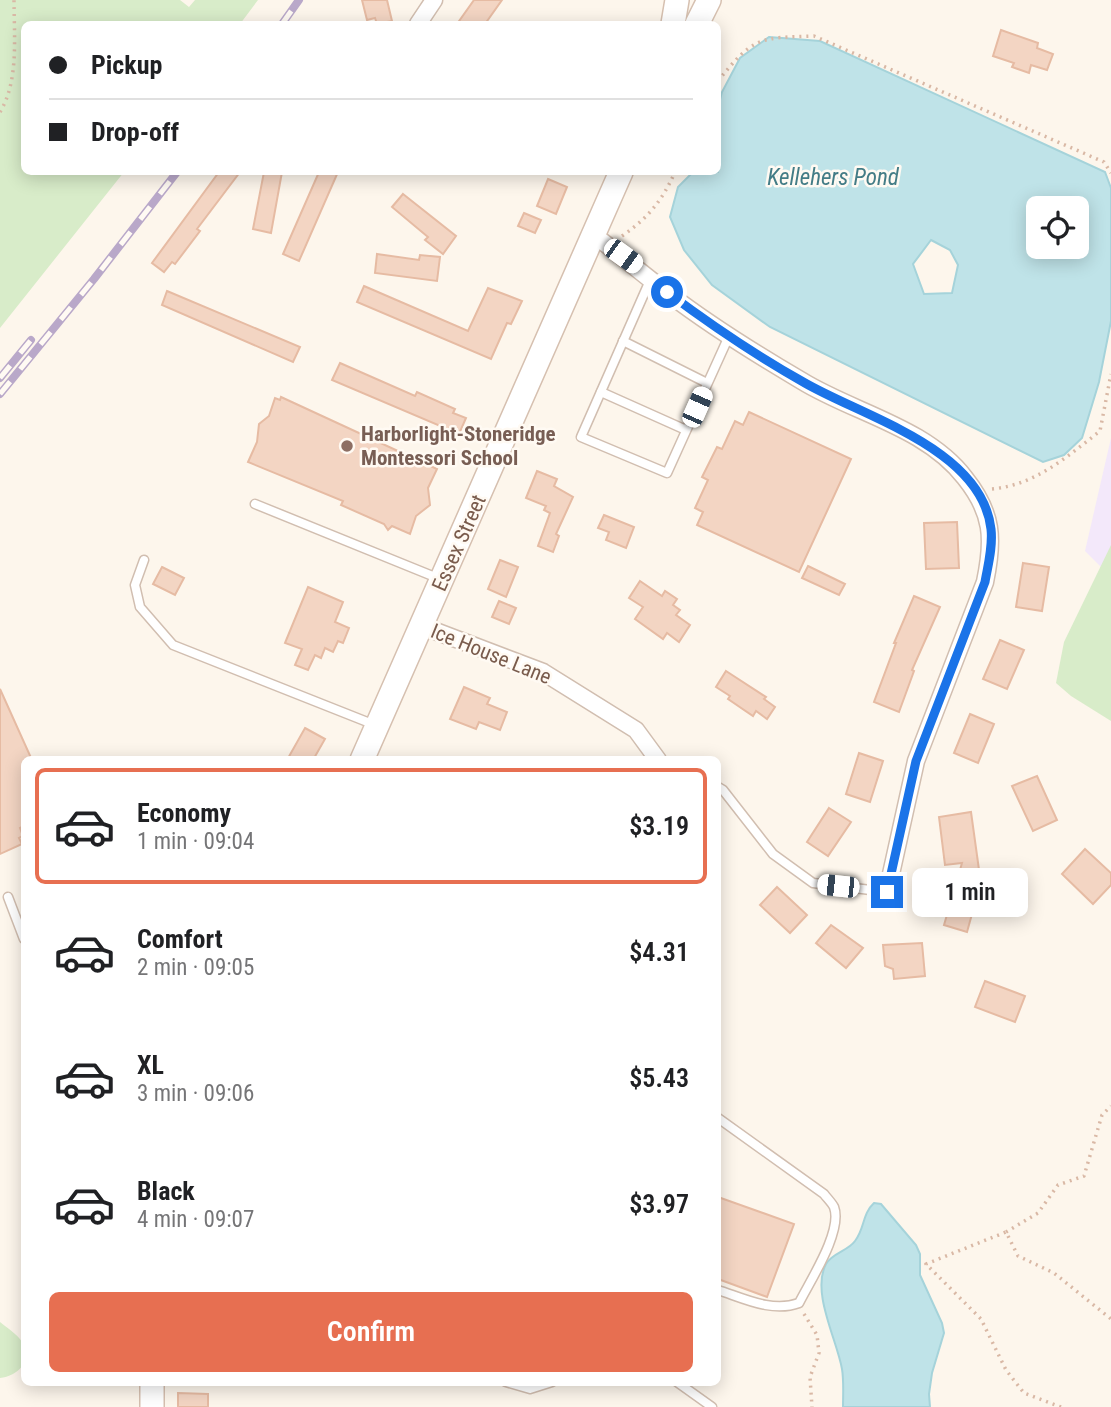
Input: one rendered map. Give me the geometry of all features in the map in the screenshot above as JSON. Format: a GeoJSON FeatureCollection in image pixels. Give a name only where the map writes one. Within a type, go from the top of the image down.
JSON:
{"type":"FeatureCollection","features":[{"type":"Feature","properties":{"kind":"main road"},"geometry":{"type":"LineString","coordinates":[[674,21],[677,0]]}},
{"type":"Feature","properties":{"kind":"main road"},"geometry":{"type":"LineString","coordinates":[[698,21],[709,0]]}},
{"type":"Feature","properties":{"kind":"main road","name":"Essex Street"},"geometry":{"type":"LineString","coordinates":[[364,756],[442,580],[601,240],[620,175]]}},
{"type":"Feature","properties":{"kind":"main road"},"geometry":{"type":"LineString","coordinates":[[152,1386],[152,1407]]}},
{"type":"Feature","properties":{"kind":"street"},"geometry":{"type":"LineString","coordinates":[[420,21],[434,0]]}},
{"type":"Feature","properties":{"kind":"street"},"geometry":{"type":"LineString","coordinates":[[601,240],[729,336],[806,384],[911,435],[939,452],[964,475],[982,502],[990,527],[991,553],[985,582],[916,761],[887,892]]}},
{"type":"Feature","properties":{"kind":"street","name":"Ice House Lane"},"geometry":{"type":"LineString","coordinates":[[422,626],[543,672],[636,730],[655,756]]}},
{"type":"Feature","properties":{"kind":"lane"},"geometry":{"type":"LineString","coordinates":[[651,278],[581,437],[667,473],[729,336]]}},
{"type":"Feature","properties":{"kind":"lane"},"geometry":{"type":"LineString","coordinates":[[624,341],[707,383]]}},
{"type":"Feature","properties":{"kind":"lane"},"geometry":{"type":"LineString","coordinates":[[601,391],[686,430]]}},
{"type":"Feature","properties":{"kind":"lane"},"geometry":{"type":"LineString","coordinates":[[255,504],[442,580]]}},
{"type":"Feature","properties":{"kind":"lane"},"geometry":{"type":"LineString","coordinates":[[144,560],[135,585],[140,607],[173,645],[378,726]]}},
{"type":"Feature","properties":{"kind":"lane"},"geometry":{"type":"LineString","coordinates":[[721,789],[773,855],[813,883],[887,892]]}},
{"type":"Feature","properties":{"kind":"lane"},"geometry":{"type":"LineString","coordinates":[[8,897],[21,931]]}},
{"type":"Feature","properties":{"kind":"lane"},"geometry":{"type":"LineString","coordinates":[[721,1120],[824,1194],[834,1207],[835,1224],[822,1259],[799,1303],[786,1308],[773,1307],[721,1291]]}},
{"type":"Feature","properties":{"kind":"lane"},"geometry":{"type":"LineString","coordinates":[[520,1386],[530,1389],[539,1386]]}},
{"type":"Feature","properties":{"kind":"lane"},"geometry":{"type":"LineString","coordinates":[[683,1386],[712,1407]]}},
{"type":"Feature","properties":{"kind":"path"},"geometry":{"type":"LineString","coordinates":[[0,112],[10,90],[14,53],[14,0]]}},
{"type":"Feature","properties":{"kind":"path"},"geometry":{"type":"LineString","coordinates":[[721,78],[754,43],[769,37],[814,36],[1104,162],[1111,173]]}},
{"type":"Feature","properties":{"kind":"path"},"geometry":{"type":"LineString","coordinates":[[601,240],[645,220],[666,191],[674,175]]}},
{"type":"Feature","properties":{"kind":"path"},"geometry":{"type":"LineString","coordinates":[[975,492],[1013,487],[1045,472],[1100,431],[1111,374]]}},
{"type":"Feature","properties":{"kind":"path"},"geometry":{"type":"LineString","coordinates":[[1061,1407],[1024,1393],[1006,1370],[981,1319],[926,1264],[1006,1232],[1038,1213],[1058,1185],[1084,1176],[1102,1115],[1111,1106]]}},
{"type":"Feature","properties":{"kind":"path"},"geometry":{"type":"LineString","coordinates":[[1006,1232],[1018,1256],[1054,1273],[1111,1319]]}},
{"type":"Feature","properties":{"kind":"path"},"geometry":{"type":"LineString","coordinates":[[799,1303],[817,1335],[818,1353],[810,1377],[812,1407]]}},
{"type":"Feature","properties":{"kind":"shaded area"},"geometry":{"type":"Polygon","coordinates":[[[1111,438],[1111,577],[1085,551],[1111,438]]]}},
{"type":"Feature","properties":{"kind":"green space"},"geometry":{"type":"Polygon","coordinates":[[[0,0],[180,0],[189,7],[195,0],[258,0],[242,21],[21,21],[21,175],[122,175],[0,328],[0,0]]]}},
{"type":"Feature","properties":{"kind":"green space"},"geometry":{"type":"Polygon","coordinates":[[[1111,545],[1111,721],[1071,696],[1056,683],[1064,642],[1111,545]]]}},
{"type":"Feature","properties":{"kind":"green space"},"geometry":{"type":"Polygon","coordinates":[[[0,1322],[21,1340],[21,1367],[13,1374],[0,1378],[0,1322]]]}},
{"type":"Feature","properties":{"kind":"water","name":"Kellehers Pond"},"geometry":{"type":"Polygon","coordinates":[[[769,37],[820,41],[1105,172],[1111,188],[1111,321],[1099,382],[1082,438],[1064,455],[1043,462],[770,327],[712,285],[684,250],[670,217],[678,187],[690,175],[721,175],[721,96],[740,58],[769,37]],[[931,240],[913,264],[924,294],[952,293],[958,265],[950,250],[931,240]]]}},
{"type":"Feature","properties":{"kind":"water"},"geometry":{"type":"Polygon","coordinates":[[[874,1203],[881,1204],[916,1245],[920,1254],[920,1275],[942,1323],[944,1333],[932,1373],[930,1407],[843,1407],[842,1369],[823,1302],[822,1275],[829,1260],[855,1241],[867,1212],[874,1203]]]}},
{"type":"Feature","properties":{"kind":"building"},"geometry":{"type":"Polygon","coordinates":[[[362,0],[387,0],[392,21],[376,21],[375,18],[367,20],[362,0]]]}},
{"type":"Feature","properties":{"kind":"building"},"geometry":{"type":"Polygon","coordinates":[[[474,0],[502,0],[487,21],[459,21],[474,0]]]}},
{"type":"Feature","properties":{"kind":"building"},"geometry":{"type":"Polygon","coordinates":[[[1001,30],[1038,43],[1037,48],[1053,54],[1047,70],[1031,65],[1029,73],[1012,67],[1014,63],[993,56],[1001,30]]]}},
{"type":"Feature","properties":{"kind":"building"},"geometry":{"type":"Polygon","coordinates":[[[217,175],[238,175],[197,229],[200,231],[175,264],[172,262],[164,272],[152,263],[217,175]]]}},
{"type":"Feature","properties":{"kind":"building"},"geometry":{"type":"Polygon","coordinates":[[[263,175],[281,175],[271,233],[253,229],[263,175]]]}},
{"type":"Feature","properties":{"kind":"building"},"geometry":{"type":"Polygon","coordinates":[[[318,175],[337,175],[299,261],[283,254],[318,175]]]}},
{"type":"Feature","properties":{"kind":"building"},"geometry":{"type":"Polygon","coordinates":[[[548,179],[567,187],[556,214],[537,206],[548,179]]]}},
{"type":"Feature","properties":{"kind":"building"},"geometry":{"type":"Polygon","coordinates":[[[403,194],[456,236],[443,254],[425,240],[428,237],[392,207],[403,194]]]}},
{"type":"Feature","properties":{"kind":"building"},"geometry":{"type":"Polygon","coordinates":[[[524,213],[541,220],[535,233],[518,226],[524,213]]]}},
{"type":"Feature","properties":{"kind":"building"},"geometry":{"type":"Polygon","coordinates":[[[377,254],[419,260],[420,255],[440,257],[437,281],[375,273],[377,254]]]}},
{"type":"Feature","properties":{"kind":"building"},"geometry":{"type":"Polygon","coordinates":[[[364,286],[468,331],[488,288],[522,301],[511,324],[507,323],[491,359],[357,302],[364,286]]]}},
{"type":"Feature","properties":{"kind":"building"},"geometry":{"type":"Polygon","coordinates":[[[167,291],[300,347],[293,362],[162,305],[167,291]]]}},
{"type":"Feature","properties":{"kind":"building"},"geometry":{"type":"Polygon","coordinates":[[[340,363],[415,396],[417,392],[455,409],[453,413],[466,418],[459,434],[332,380],[340,363]]]}},
{"type":"Feature","properties":{"kind":"building"},"geometry":{"type":"Polygon","coordinates":[[[281,397],[437,469],[428,488],[430,505],[416,516],[410,534],[392,526],[388,530],[384,524],[341,505],[343,501],[248,462],[257,442],[259,424],[269,416],[275,398],[280,400],[281,397]]]}},
{"type":"Feature","properties":{"kind":"building"},"geometry":{"type":"Polygon","coordinates":[[[749,412],[851,459],[799,572],[697,525],[703,512],[695,508],[708,480],[702,477],[717,447],[722,449],[735,421],[743,425],[749,412]]]}},
{"type":"Feature","properties":{"kind":"building"},"geometry":{"type":"Polygon","coordinates":[[[537,471],[557,479],[554,486],[573,497],[556,534],[559,536],[553,552],[538,546],[550,513],[544,510],[546,506],[526,498],[537,471]]]}},
{"type":"Feature","properties":{"kind":"building"},"geometry":{"type":"Polygon","coordinates":[[[604,515],[634,527],[626,548],[606,540],[609,532],[598,528],[604,515]]]}},
{"type":"Feature","properties":{"kind":"building"},"geometry":{"type":"Polygon","coordinates":[[[957,522],[959,568],[926,569],[924,523],[957,522]]]}},
{"type":"Feature","properties":{"kind":"building"},"geometry":{"type":"Polygon","coordinates":[[[500,560],[518,567],[506,597],[488,589],[500,560]]]}},
{"type":"Feature","properties":{"kind":"building"},"geometry":{"type":"Polygon","coordinates":[[[1023,563],[1049,567],[1042,611],[1016,607],[1023,563]]]}},
{"type":"Feature","properties":{"kind":"building"},"geometry":{"type":"Polygon","coordinates":[[[808,566],[845,584],[839,595],[802,578],[808,566]]]}},
{"type":"Feature","properties":{"kind":"building"},"geometry":{"type":"Polygon","coordinates":[[[162,567],[184,578],[175,595],[153,584],[162,567]]]}},
{"type":"Feature","properties":{"kind":"building"},"geometry":{"type":"Polygon","coordinates":[[[640,581],[662,596],[665,591],[677,599],[673,605],[680,610],[676,615],[690,625],[679,642],[667,633],[663,639],[635,619],[643,607],[629,598],[640,581]]]}},
{"type":"Feature","properties":{"kind":"building"},"geometry":{"type":"Polygon","coordinates":[[[308,587],[343,602],[335,622],[349,628],[343,643],[338,641],[333,652],[325,648],[321,658],[315,655],[308,670],[295,665],[302,649],[285,643],[308,587]]]}},
{"type":"Feature","properties":{"kind":"building"},"geometry":{"type":"Polygon","coordinates":[[[914,596],[940,607],[912,670],[914,671],[899,712],[874,702],[894,643],[914,596]]]}},
{"type":"Feature","properties":{"kind":"building"},"geometry":{"type":"Polygon","coordinates":[[[499,601],[516,608],[509,624],[492,617],[499,601]]]}},
{"type":"Feature","properties":{"kind":"building"},"geometry":{"type":"Polygon","coordinates":[[[1000,640],[1024,650],[1007,689],[983,679],[1000,640]]]}},
{"type":"Feature","properties":{"kind":"building"},"geometry":{"type":"Polygon","coordinates":[[[726,671],[766,697],[764,699],[775,707],[767,719],[756,711],[753,716],[716,687],[726,671]]]}},
{"type":"Feature","properties":{"kind":"building"},"geometry":{"type":"Polygon","coordinates":[[[464,687],[490,698],[487,704],[507,712],[500,730],[479,722],[476,729],[450,719],[464,687]]]}},
{"type":"Feature","properties":{"kind":"building"},"geometry":{"type":"Polygon","coordinates":[[[0,689],[30,756],[21,756],[21,844],[0,854],[0,689]]]}},
{"type":"Feature","properties":{"kind":"building"},"geometry":{"type":"Polygon","coordinates":[[[970,714],[994,724],[978,763],[954,753],[970,714]]]}},
{"type":"Feature","properties":{"kind":"building"},"geometry":{"type":"Polygon","coordinates":[[[305,728],[325,739],[315,756],[289,756],[305,728]]]}},
{"type":"Feature","properties":{"kind":"building"},"geometry":{"type":"Polygon","coordinates":[[[859,753],[883,761],[870,802],[846,794],[859,753]]]}},
{"type":"Feature","properties":{"kind":"building"},"geometry":{"type":"Polygon","coordinates":[[[1037,776],[1057,820],[1033,831],[1012,786],[1037,776]]]}},
{"type":"Feature","properties":{"kind":"building"},"geometry":{"type":"Polygon","coordinates":[[[829,808],[851,822],[828,856],[807,842],[829,808]]]}},
{"type":"Feature","properties":{"kind":"building"},"geometry":{"type":"Polygon","coordinates":[[[971,812],[982,878],[967,932],[944,925],[962,863],[945,865],[939,817],[971,812]]]}},
{"type":"Feature","properties":{"kind":"building"},"geometry":{"type":"Polygon","coordinates":[[[1085,849],[1111,873],[1111,885],[1093,904],[1062,874],[1085,849]]]}},
{"type":"Feature","properties":{"kind":"building"},"geometry":{"type":"Polygon","coordinates":[[[777,887],[807,915],[790,933],[760,905],[777,887]]]}},
{"type":"Feature","properties":{"kind":"building"},"geometry":{"type":"Polygon","coordinates":[[[831,925],[863,948],[846,968],[816,943],[831,925]]]}},
{"type":"Feature","properties":{"kind":"building"},"geometry":{"type":"Polygon","coordinates":[[[922,943],[925,976],[894,979],[893,969],[885,966],[883,945],[922,943]]]}},
{"type":"Feature","properties":{"kind":"building"},"geometry":{"type":"Polygon","coordinates":[[[985,981],[1025,996],[1015,1022],[975,1007],[985,981]]]}},
{"type":"Feature","properties":{"kind":"building"},"geometry":{"type":"Polygon","coordinates":[[[721,1198],[794,1224],[767,1297],[721,1280],[721,1198]]]}},
{"type":"Feature","properties":{"kind":"building"},"geometry":{"type":"Polygon","coordinates":[[[178,1393],[208,1394],[208,1407],[178,1407],[178,1393]]]}},
{"type":"Feature","properties":{"kind":"railway"},"geometry":{"type":"LineString","coordinates":[[284,21],[299,0]]}},
{"type":"Feature","properties":{"kind":"railway"},"geometry":{"type":"LineString","coordinates":[[0,394],[175,175]]}},
{"type":"Feature","properties":{"kind":"railway"},"geometry":{"type":"LineString","coordinates":[[0,378],[31,340]]}},
{"type":"Feature","properties":{"kind":"place","name":"Harborlight-Stoneridge Montessori School"},"geometry":{"type":"Point","coordinates":[347,446]}},
{"type":"Feature","properties":{"kind":"route"},"geometry":{"type":"LineString","coordinates":[[667,292],[743,346],[806,384],[911,435],[939,452],[964,475],[982,502],[990,527],[991,553],[985,582],[916,761],[887,892]]}}]}
